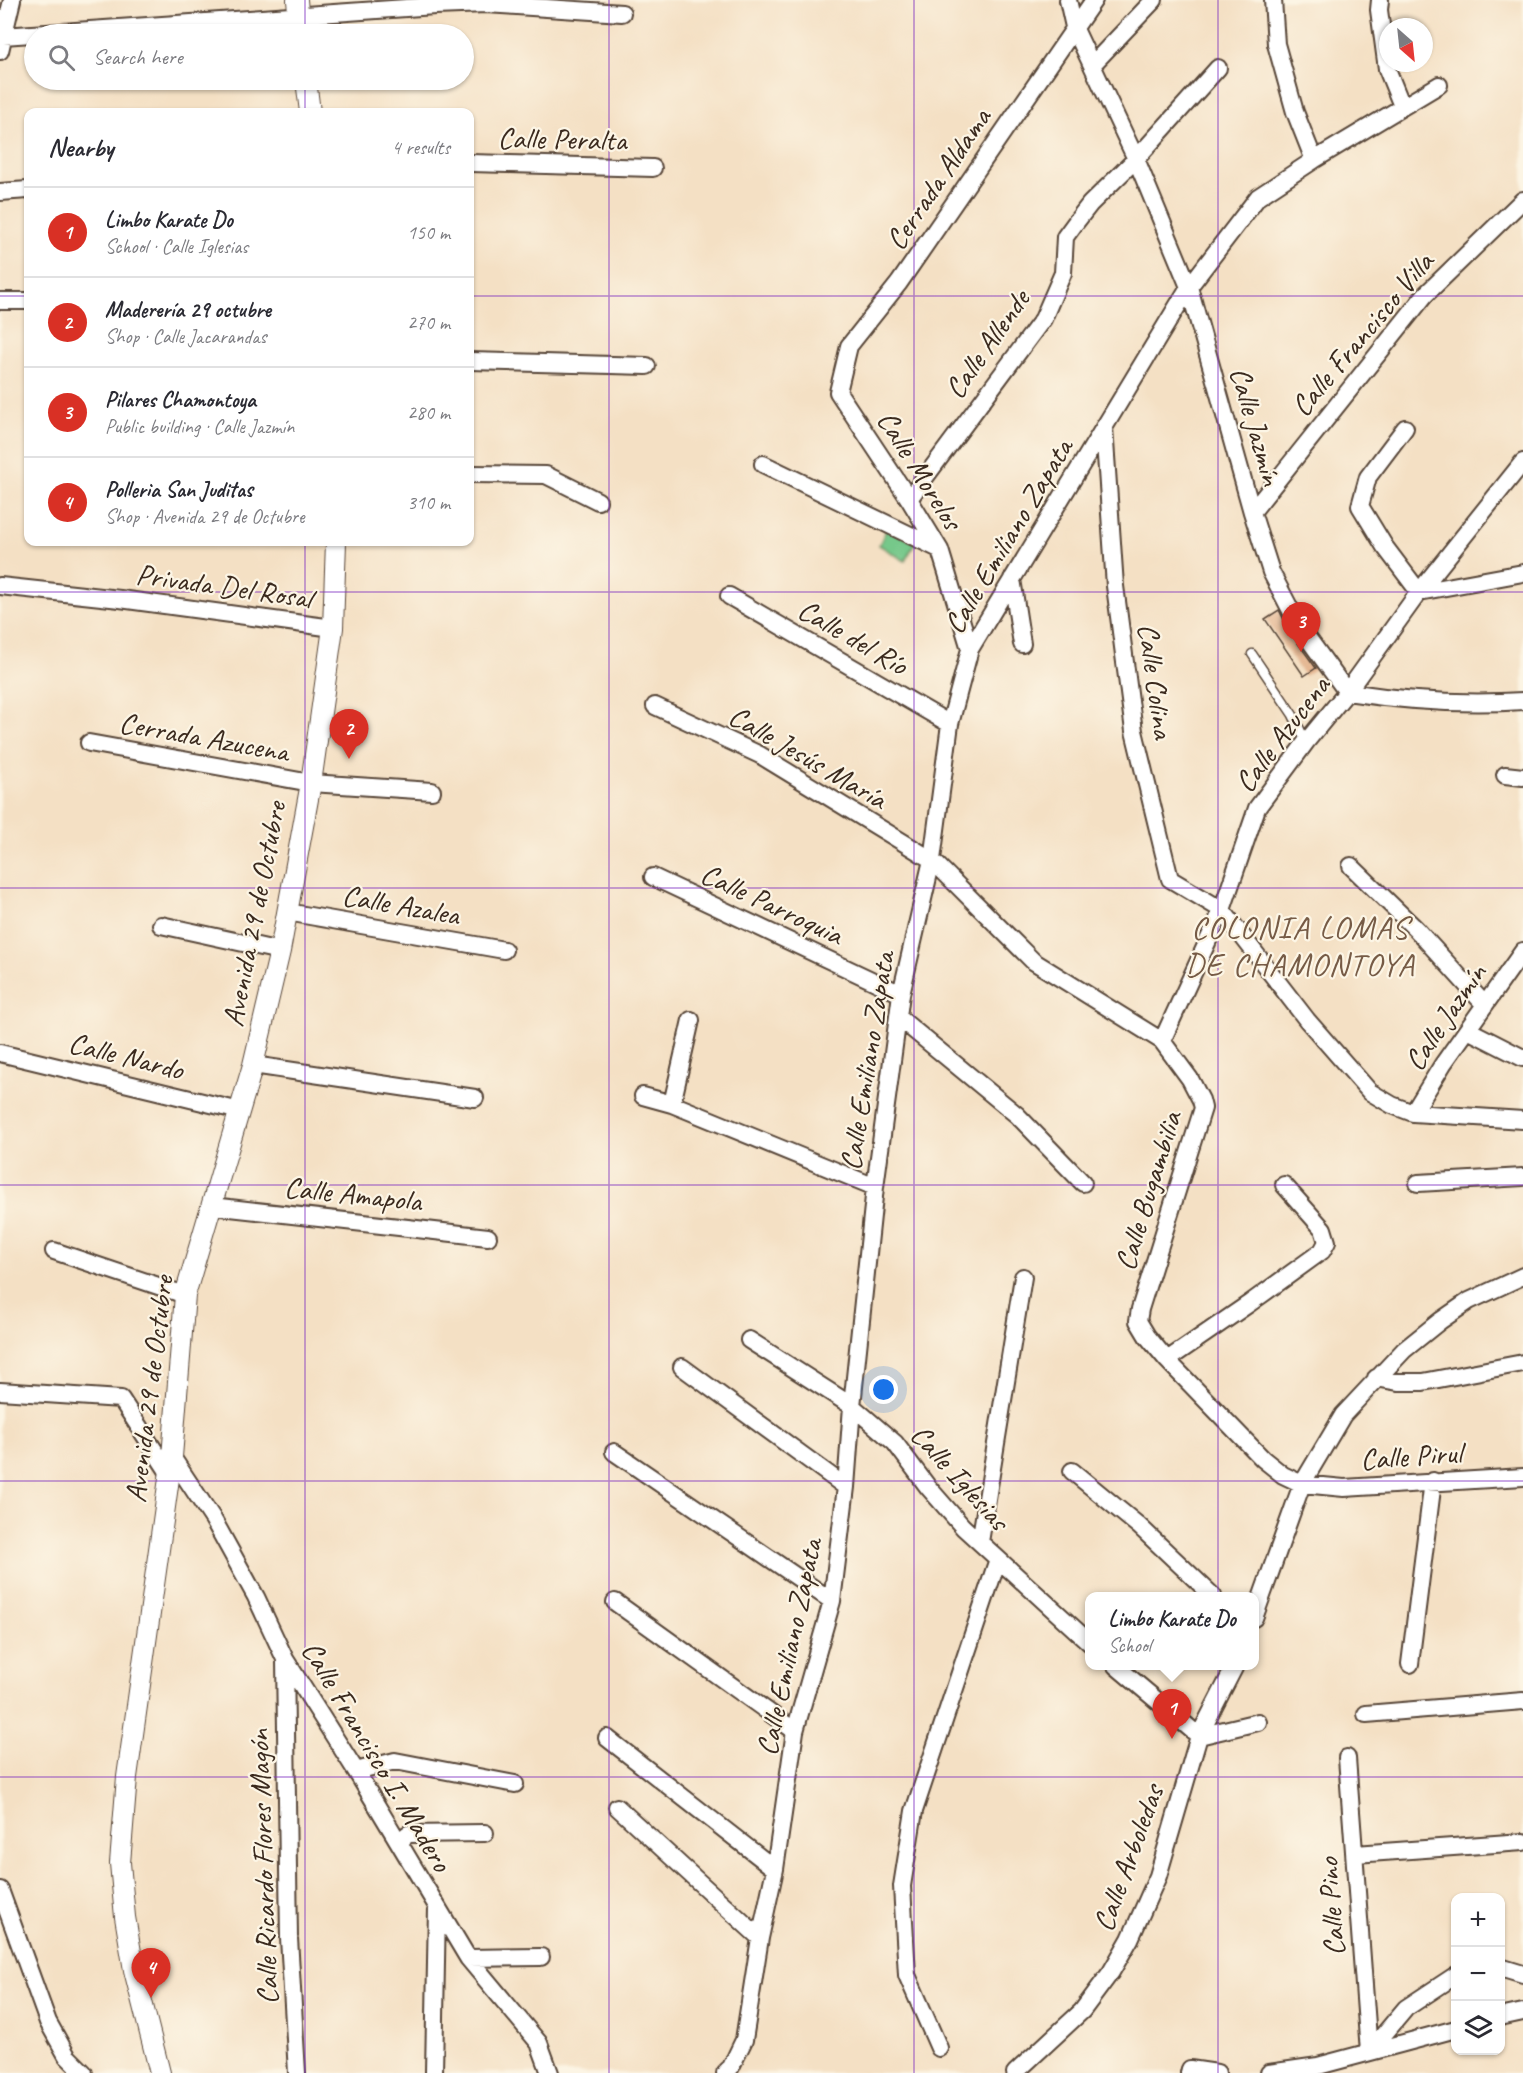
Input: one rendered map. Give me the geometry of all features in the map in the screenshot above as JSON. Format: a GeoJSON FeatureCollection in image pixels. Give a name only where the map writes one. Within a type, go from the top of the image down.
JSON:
{"type":"FeatureCollection","features":[{"type":"Feature","properties":{"kind":"street"},"geometry":{"type":"LineString","coordinates":[[12,0],[1,44],[24,42]]}},
{"type":"Feature","properties":{"kind":"street","name":"Calle Jazmín"},"geometry":{"type":"LineString","coordinates":[[1068,0],[1074,27],[1136,159],[1189,287],[1271,572],[1299,626],[1347,692]]}},
{"type":"Feature","properties":{"kind":"street","name":"Cerrada Aldama"},"geometry":{"type":"LineString","coordinates":[[838,392],[849,346],[899,283],[1094,0]]}},
{"type":"Feature","properties":{"kind":"street"},"geometry":{"type":"LineString","coordinates":[[1092,65],[1154,0]]}},
{"type":"Feature","properties":{"kind":"street"},"geometry":{"type":"LineString","coordinates":[[1273,0],[1276,44],[1295,112],[1314,160]]}},
{"type":"Feature","properties":{"kind":"street"},"geometry":{"type":"LineString","coordinates":[[1380,0],[1379,10],[1387,69],[1402,106]]}},
{"type":"Feature","properties":{"kind":"street"},"geometry":{"type":"LineString","coordinates":[[221,24],[435,6],[486,4],[622,13]]}},
{"type":"Feature","properties":{"kind":"street","name":"Calle Allende"},"geometry":{"type":"LineString","coordinates":[[909,499],[1043,319],[1063,273],[1065,237],[1090,204],[1136,159],[1218,68]]}},
{"type":"Feature","properties":{"kind":"street","name":"Calle Emiliano Zapata"},"geometry":{"type":"LineString","coordinates":[[731,2071],[744,2040],[760,1938],[775,1869],[795,1731],[832,1601],[846,1487],[852,1406],[875,1187],[901,994],[932,860],[950,724],[970,649],[1189,287],[1258,197],[1314,160],[1439,85]]}},
{"type":"Feature","properties":{"kind":"street"},"geometry":{"type":"LineString","coordinates":[[307,90],[310,108]]}},
{"type":"Feature","properties":{"kind":"street","name":"Calle Peralta"},"geometry":{"type":"LineString","coordinates":[[474,163],[653,168]]}},
{"type":"Feature","properties":{"kind":"street"},"geometry":{"type":"LineString","coordinates":[[0,192],[24,190]]}},
{"type":"Feature","properties":{"kind":"street","name":"Calle Francisco Villa"},"geometry":{"type":"LineString","coordinates":[[1252,512],[1425,295],[1523,200]]}},
{"type":"Feature","properties":{"kind":"street"},"geometry":{"type":"LineString","coordinates":[[0,301],[24,301]]}},
{"type":"Feature","properties":{"kind":"street"},"geometry":{"type":"LineString","coordinates":[[474,361],[647,366]]}},
{"type":"Feature","properties":{"kind":"street","name":"Calle Morelos"},"geometry":{"type":"LineString","coordinates":[[838,392],[940,550],[970,649]]}},
{"type":"Feature","properties":{"kind":"street","name":"Calle Colina"},"geometry":{"type":"LineString","coordinates":[[1104,427],[1116,586],[1134,731],[1170,879],[1222,910]]}},
{"type":"Feature","properties":{"kind":"street"},"geometry":{"type":"LineString","coordinates":[[1406,428],[1368,477],[1360,506],[1385,547],[1419,592],[1523,573]]}},
{"type":"Feature","properties":{"kind":"street","name":"Calle Azucena"},"geometry":{"type":"LineString","coordinates":[[1162,1041],[1222,910],[1257,808],[1347,692],[1419,592],[1517,479],[1523,462]]}},
{"type":"Feature","properties":{"kind":"street"},"geometry":{"type":"LineString","coordinates":[[763,464],[940,550]]}},
{"type":"Feature","properties":{"kind":"street"},"geometry":{"type":"LineString","coordinates":[[474,474],[546,475],[598,501]]}},
{"type":"Feature","properties":{"kind":"street","name":"Avenida 29 de Octubre"},"geometry":{"type":"LineString","coordinates":[[160,2073],[134,1970],[125,1917],[120,1863],[128,1777],[170,1465],[185,1295],[253,1065],[288,912],[333,628],[336,546]]}},
{"type":"Feature","properties":{"kind":"street"},"geometry":{"type":"LineString","coordinates":[[1012,579],[1022,644]]}},
{"type":"Feature","properties":{"kind":"street","name":"Privada Del Rosal"},"geometry":{"type":"LineString","coordinates":[[0,586],[120,599],[333,628]]}},
{"type":"Feature","properties":{"kind":"street","name":"Calle del Río"},"geometry":{"type":"LineString","coordinates":[[729,596],[950,724]]}},
{"type":"Feature","properties":{"kind":"street"},"geometry":{"type":"LineString","coordinates":[[1347,692],[1384,698],[1475,704],[1523,701]]}},
{"type":"Feature","properties":{"kind":"street","name":"Calle Jesús María"},"geometry":{"type":"LineString","coordinates":[[655,706],[760,755],[932,860]]}},
{"type":"Feature","properties":{"kind":"street","name":"Cerrada Azucena"},"geometry":{"type":"LineString","coordinates":[[89,743],[310,783],[432,791]]}},
{"type":"Feature","properties":{"kind":"street"},"geometry":{"type":"LineString","coordinates":[[1505,775],[1523,777]]}},
{"type":"Feature","properties":{"kind":"street","name":"Calle Bugambilia"},"geometry":{"type":"LineString","coordinates":[[932,860],[1033,961],[1162,1041],[1190,1079],[1203,1108],[1138,1321],[1167,1360],[1263,1459],[1282,1475],[1302,1484]]}},
{"type":"Feature","properties":{"kind":"street"},"geometry":{"type":"LineString","coordinates":[[1351,866],[1416,929],[1485,1005]]}},
{"type":"Feature","properties":{"kind":"street","name":"Calle Parroquia"},"geometry":{"type":"LineString","coordinates":[[653,877],[901,994]]}},
{"type":"Feature","properties":{"kind":"street"},"geometry":{"type":"LineString","coordinates":[[1222,910],[1307,1020],[1370,1092],[1392,1105],[1413,1113],[1523,1120]]}},
{"type":"Feature","properties":{"kind":"street","name":"Calle Azalea"},"geometry":{"type":"LineString","coordinates":[[288,912],[504,950]]}},
{"type":"Feature","properties":{"kind":"street"},"geometry":{"type":"LineString","coordinates":[[161,925],[280,951]]}},
{"type":"Feature","properties":{"kind":"street","name":"Calle Jazmín"},"geometry":{"type":"LineString","coordinates":[[1413,1113],[1443,1064],[1523,951]]}},
{"type":"Feature","properties":{"kind":"street"},"geometry":{"type":"LineString","coordinates":[[898,1017],[1017,1115],[1083,1183]]}},
{"type":"Feature","properties":{"kind":"street"},"geometry":{"type":"LineString","coordinates":[[672,1104],[691,1020]]}},
{"type":"Feature","properties":{"kind":"street"},"geometry":{"type":"LineString","coordinates":[[1468,1030],[1523,1058]]}},
{"type":"Feature","properties":{"kind":"street","name":"Calle Nardo"},"geometry":{"type":"LineString","coordinates":[[0,1053],[240,1111]]}},
{"type":"Feature","properties":{"kind":"street"},"geometry":{"type":"LineString","coordinates":[[253,1065],[475,1098]]}},
{"type":"Feature","properties":{"kind":"street"},"geometry":{"type":"LineString","coordinates":[[643,1096],[672,1104],[875,1187]]}},
{"type":"Feature","properties":{"kind":"street"},"geometry":{"type":"LineString","coordinates":[[1418,1183],[1523,1177]]}},
{"type":"Feature","properties":{"kind":"street"},"geometry":{"type":"LineString","coordinates":[[1167,1360],[1322,1251],[1327,1242],[1326,1235],[1284,1185]]}},
{"type":"Feature","properties":{"kind":"street","name":"Calle Amapola"},"geometry":{"type":"LineString","coordinates":[[212,1206],[489,1237]]}},
{"type":"Feature","properties":{"kind":"street"},"geometry":{"type":"LineString","coordinates":[[54,1251],[185,1295]]}},
{"type":"Feature","properties":{"kind":"street"},"geometry":{"type":"LineString","coordinates":[[1259,1604],[1302,1484],[1343,1415],[1404,1350],[1469,1301],[1523,1276]]}},
{"type":"Feature","properties":{"kind":"street"},"geometry":{"type":"LineString","coordinates":[[980,1542],[1023,1277]]}},
{"type":"Feature","properties":{"kind":"street","name":"Calle Iglesias"},"geometry":{"type":"LineString","coordinates":[[750,1340],[852,1406],[895,1443],[928,1487],[963,1527],[1085,1639]]}},
{"type":"Feature","properties":{"kind":"street"},"geometry":{"type":"LineString","coordinates":[[1376,1378],[1398,1382],[1423,1382],[1523,1363]]}},
{"type":"Feature","properties":{"kind":"street"},"geometry":{"type":"LineString","coordinates":[[682,1367],[846,1487]]}},
{"type":"Feature","properties":{"kind":"street","name":"Calle Francisco I. Madero"},"geometry":{"type":"LineString","coordinates":[[0,1390],[122,1400],[213,1519],[256,1597],[285,1659],[356,1771],[468,1958],[539,2043],[550,2073]]}},
{"type":"Feature","properties":{"kind":"street"},"geometry":{"type":"LineString","coordinates":[[614,1452],[832,1601]]}},
{"type":"Feature","properties":{"kind":"street"},"geometry":{"type":"LineString","coordinates":[[1072,1471],[1139,1526],[1209,1592]]}},
{"type":"Feature","properties":{"kind":"street","name":"Calle Pirul"},"geometry":{"type":"LineString","coordinates":[[1302,1484],[1344,1488],[1523,1477]]}},
{"type":"Feature","properties":{"kind":"street"},"geometry":{"type":"LineString","coordinates":[[1410,1664],[1433,1481]]}},
{"type":"Feature","properties":{"kind":"street"},"geometry":{"type":"LineString","coordinates":[[939,2048],[907,1975],[902,1886],[914,1810],[998,1559]]}},
{"type":"Feature","properties":{"kind":"street"},"geometry":{"type":"LineString","coordinates":[[615,1602],[795,1731]]}},
{"type":"Feature","properties":{"kind":"street","name":"Calle Ricardo Flores Magón"},"geometry":{"type":"LineString","coordinates":[[285,1659],[289,1938],[297,2073]]}},
{"type":"Feature","properties":{"kind":"street"},"geometry":{"type":"LineString","coordinates":[[1122,1670],[1198,1736],[1258,1722]]}},
{"type":"Feature","properties":{"kind":"street","name":"Calle Arboledas"},"geometry":{"type":"LineString","coordinates":[[1015,2073],[1082,2011],[1111,1972],[1130,1939],[1158,1876],[1198,1736],[1232,1670]]}},
{"type":"Feature","properties":{"kind":"street"},"geometry":{"type":"LineString","coordinates":[[1366,1714],[1523,1701]]}},
{"type":"Feature","properties":{"kind":"street"},"geometry":{"type":"LineString","coordinates":[[607,1738],[775,1869]]}},
{"type":"Feature","properties":{"kind":"street","name":"Calle Pino"},"geometry":{"type":"LineString","coordinates":[[1347,1758],[1369,2052]]}},
{"type":"Feature","properties":{"kind":"street"},"geometry":{"type":"LineString","coordinates":[[356,1771],[395,1761],[515,1784]]}},
{"type":"Feature","properties":{"kind":"street"},"geometry":{"type":"LineString","coordinates":[[617,1807],[760,1938]]}},
{"type":"Feature","properties":{"kind":"street"},"geometry":{"type":"LineString","coordinates":[[399,1842],[408,1834],[485,1833]]}},
{"type":"Feature","properties":{"kind":"street"},"geometry":{"type":"LineString","coordinates":[[1355,1854],[1523,1842]]}},
{"type":"Feature","properties":{"kind":"street"},"geometry":{"type":"LineString","coordinates":[[0,1890],[48,2022],[67,2056],[84,2073]]}},
{"type":"Feature","properties":{"kind":"street"},"geometry":{"type":"LineString","coordinates":[[434,2073],[437,1906]]}},
{"type":"Feature","properties":{"kind":"street"},"geometry":{"type":"LineString","coordinates":[[468,1958],[541,1957]]}},
{"type":"Feature","properties":{"kind":"street"},"geometry":{"type":"LineString","coordinates":[[1505,1969],[1523,1974]]}},
{"type":"Feature","properties":{"kind":"street"},"geometry":{"type":"LineString","coordinates":[[1369,2052],[1406,2008],[1451,1978]]}},
{"type":"Feature","properties":{"kind":"street"},"geometry":{"type":"LineString","coordinates":[[1505,2017],[1523,2012]]}},
{"type":"Feature","properties":{"kind":"street"},"geometry":{"type":"LineString","coordinates":[[1269,2073],[1318,2066],[1451,2030]]}},
{"type":"Feature","properties":{"kind":"street"},"geometry":{"type":"LineString","coordinates":[[1189,2073],[1190,2069],[1217,2073]]}},
{"type":"Feature","properties":{"kind":"lane"},"geometry":{"type":"LineString","coordinates":[[1252,654],[1293,715],[1306,742]]}},
{"type":"Feature","properties":{"kind":"green space"},"geometry":{"type":"Polygon","coordinates":[[[887,528],[915,543],[905,561],[879,545],[887,528]]]}},
{"type":"Feature","properties":{"kind":"building"},"geometry":{"type":"Polygon","coordinates":[[[1279,610],[1290,632],[1316,668],[1304,676],[1265,619],[1279,610]]]}},
{"type":"Feature","properties":{"kind":"place","name":"Pilares Chamontoya"},"geometry":{"type":"Point","coordinates":[1301,652]}},
{"type":"Feature","properties":{"kind":"place","name":"Maderería 29 octubre"},"geometry":{"type":"Point","coordinates":[349,759]}},
{"type":"Feature","properties":{"kind":"place","name":"Limbo Karate Do"},"geometry":{"type":"Point","coordinates":[1172,1739]}},
{"type":"Feature","properties":{"kind":"place","name":"Polleria San Juditas"},"geometry":{"type":"Point","coordinates":[151,1998]}},
{"type":"Feature","properties":{"kind":"district","name":"COLONIA LOMAS DE CHAMONTOYA"},"geometry":{"type":"Point","coordinates":[1300,946]}}]}
